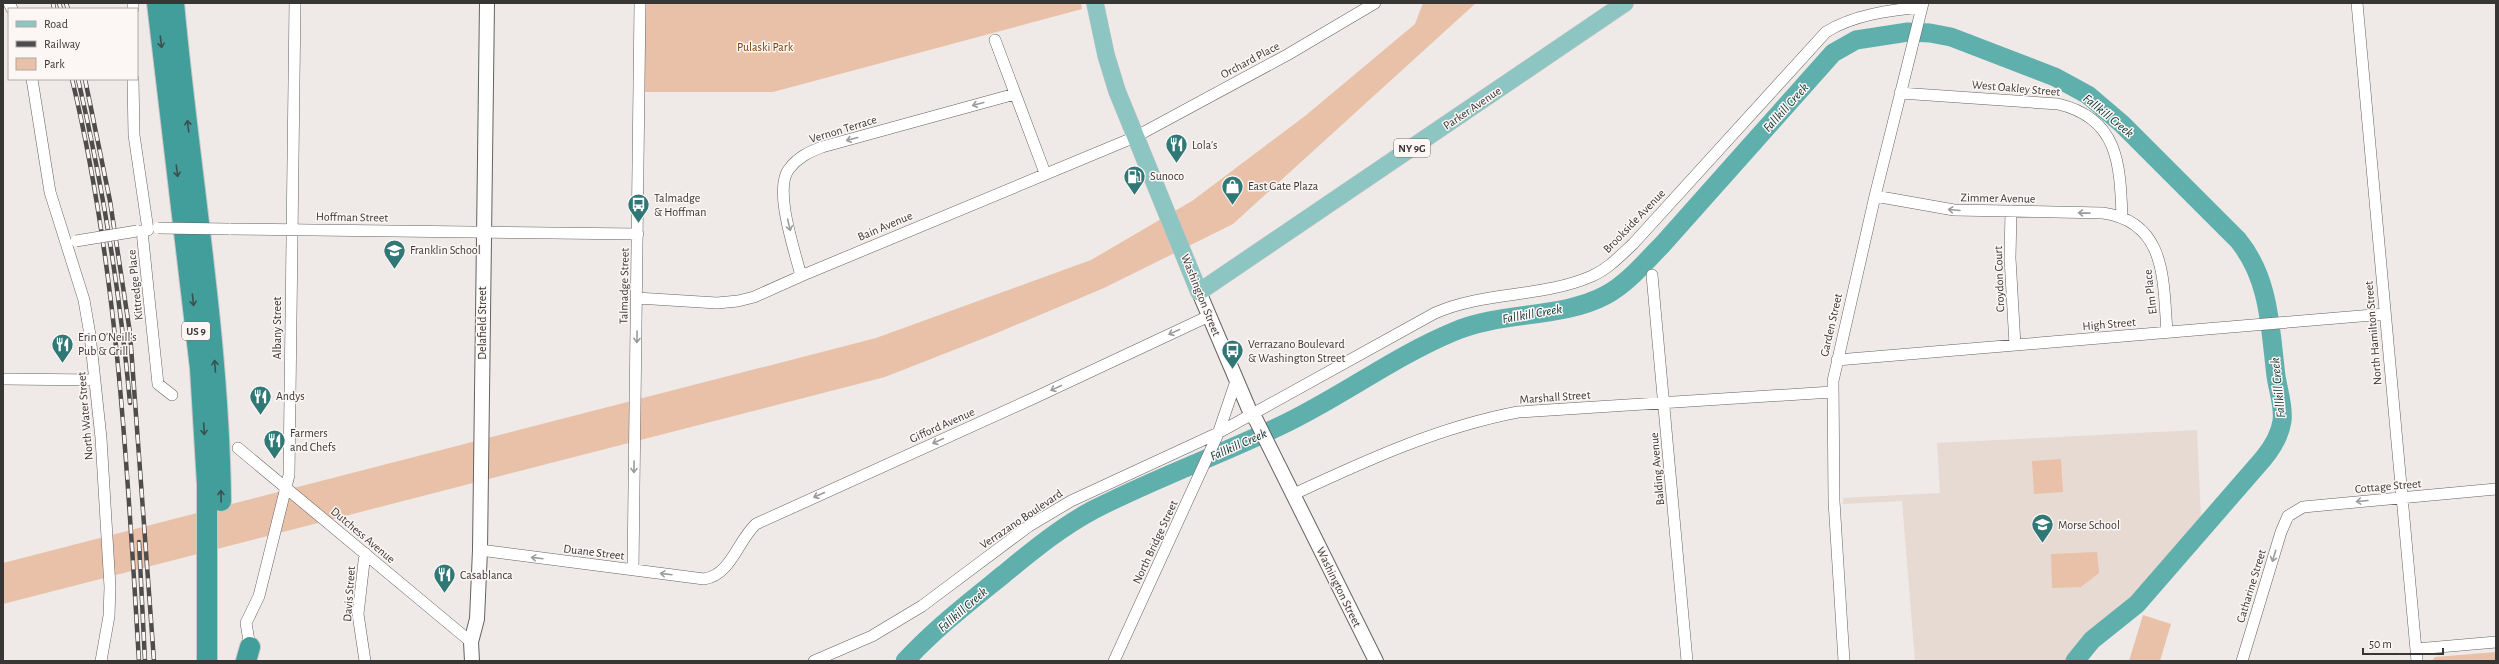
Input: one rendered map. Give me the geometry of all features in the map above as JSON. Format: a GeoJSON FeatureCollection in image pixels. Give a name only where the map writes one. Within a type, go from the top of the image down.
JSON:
{"type":"FeatureCollection","features":[{"type":"Feature","properties":{"kind":"highway","name":"US 9"},"geometry":{"type":"LineString","coordinates":[[157,3],[192,290],[203,401],[208,504],[207,661]]}},
{"type":"Feature","properties":{"kind":"highway","name":"US 9"},"geometry":{"type":"LineString","coordinates":[[174,3],[216,371],[221,482],[221,661]]}},
{"type":"Feature","properties":{"kind":"main road","name":"Washington Street"},"geometry":{"type":"LineString","coordinates":[[1095,3],[1111,74],[1135,137],[1199,292]]}},
{"type":"Feature","properties":{"kind":"main road","name":"Parker Avenue"},"geometry":{"type":"LineString","coordinates":[[1199,292],[1625,3]]}},
{"type":"Feature","properties":{"kind":"street","name":"Albany Street"},"geometry":{"type":"LineString","coordinates":[[248,654],[246,623],[259,596],[286,487],[290,464],[291,229],[296,3]]}},
{"type":"Feature","properties":{"kind":"street","name":"Delafield Street"},"geometry":{"type":"LineString","coordinates":[[472,661],[471,642],[477,619],[480,550],[487,3]]}},
{"type":"Feature","properties":{"kind":"street","name":"Talmadge Street"},"geometry":{"type":"LineString","coordinates":[[633,570],[640,3]]}},
{"type":"Feature","properties":{"kind":"street","name":"Orchard Place"},"geometry":{"type":"LineString","coordinates":[[1135,137],[1287,55],[1375,3]]}},
{"type":"Feature","properties":{"kind":"street","name":"North Hamilton Street"},"geometry":{"type":"LineString","coordinates":[[2358,3],[2384,314],[2417,661]]}},
{"type":"Feature","properties":{"kind":"street","name":"Garden Street"},"geometry":{"type":"LineString","coordinates":[[1844,661],[1834,501],[1832,392],[1837,360],[1875,196],[1922,5]]}},
{"type":"Feature","properties":{"kind":"street","name":"Brookside Avenue"},"geometry":{"type":"LineString","coordinates":[[1254,417],[1448,307],[1564,285],[1592,276],[1608,267],[1633,244],[1826,32],[1836,26],[1870,16],[1922,5]]}},
{"type":"Feature","properties":{"kind":"street"},"geometry":{"type":"LineString","coordinates":[[995,40],[1045,173]]}},
{"type":"Feature","properties":{"kind":"street","name":"North Water Street"},"geometry":{"type":"LineString","coordinates":[[32,80],[50,192],[71,242],[87,311],[95,380],[110,597],[101,661]]}},
{"type":"Feature","properties":{"kind":"street","name":"Kittredge Place"},"geometry":{"type":"LineString","coordinates":[[133,80],[134,135],[146,230],[158,384],[172,395]]}},
{"type":"Feature","properties":{"kind":"street","name":"West Oakley Street"},"geometry":{"type":"LineString","coordinates":[[1900,93],[2058,104],[2075,108],[2090,116],[2103,129],[2116,153],[2122,192],[2122,216]]}},
{"type":"Feature","properties":{"kind":"street","name":"Vernon Terrace"},"geometry":{"type":"LineString","coordinates":[[800,276],[783,191],[788,169],[803,155],[822,147],[1015,94]]}},
{"type":"Feature","properties":{"kind":"street","name":"Bain Avenue"},"geometry":{"type":"LineString","coordinates":[[637,298],[717,303],[738,301],[754,297],[800,276],[1045,173],[1135,137]]}},
{"type":"Feature","properties":{"kind":"street","name":"Zimmer Avenue"},"geometry":{"type":"LineString","coordinates":[[1875,196],[1954,210],[2103,213],[2122,216]]}},
{"type":"Feature","properties":{"kind":"street","name":"Croydon Court"},"geometry":{"type":"LineString","coordinates":[[2011,212],[2010,258],[2015,345]]}},
{"type":"Feature","properties":{"kind":"street","name":"Elm Place"},"geometry":{"type":"LineString","coordinates":[[2122,216],[2139,226],[2153,246],[2162,269],[2167,332]]}},
{"type":"Feature","properties":{"kind":"street","name":"Hoffman Street"},"geometry":{"type":"LineString","coordinates":[[71,242],[146,230],[291,229],[483,233],[638,234]]}},
{"type":"Feature","properties":{"kind":"street","name":"Balding Avenue"},"geometry":{"type":"LineString","coordinates":[[1652,275],[1688,661]]}},
{"type":"Feature","properties":{"kind":"street","name":"Washington Street"},"geometry":{"type":"LineString","coordinates":[[1199,292],[1236,381],[1294,494],[1376,661]]}},
{"type":"Feature","properties":{"kind":"street","name":"High Street"},"geometry":{"type":"LineString","coordinates":[[1837,360],[2384,314]]}},
{"type":"Feature","properties":{"kind":"street","name":"Gifford Avenue"},"geometry":{"type":"LineString","coordinates":[[704,579],[715,578],[722,572],[748,531],[761,521],[1034,398],[1209,316]]}},
{"type":"Feature","properties":{"kind":"street"},"geometry":{"type":"LineString","coordinates":[[3,379],[95,380]]}},
{"type":"Feature","properties":{"kind":"street","name":"North Bridge Street"},"geometry":{"type":"LineString","coordinates":[[1114,661],[1198,480],[1218,433],[1236,381]]}},
{"type":"Feature","properties":{"kind":"street","name":"Marshall Street"},"geometry":{"type":"LineString","coordinates":[[1294,494],[1372,457],[1425,436],[1491,417],[1518,412],[1832,392]]}},
{"type":"Feature","properties":{"kind":"street","name":"Verrazano Boulevard"},"geometry":{"type":"LineString","coordinates":[[814,661],[872,636],[922,606],[1029,526],[1071,501],[1254,417]]}},
{"type":"Feature","properties":{"kind":"street","name":"Dutchess Avenue"},"geometry":{"type":"LineString","coordinates":[[238,448],[471,642]]}},
{"type":"Feature","properties":{"kind":"street","name":"Cottage Street"},"geometry":{"type":"LineString","coordinates":[[2287,520],[2288,516],[2303,507],[2496,489]]}},
{"type":"Feature","properties":{"kind":"street","name":"Catharine Street"},"geometry":{"type":"LineString","coordinates":[[2242,661],[2287,520]]}},
{"type":"Feature","properties":{"kind":"street","name":"Duane Street"},"geometry":{"type":"LineString","coordinates":[[480,550],[704,579]]}},
{"type":"Feature","properties":{"kind":"street","name":"Davis Street"},"geometry":{"type":"LineString","coordinates":[[365,553],[358,614],[365,661]]}},
{"type":"Feature","properties":{"kind":"street"},"geometry":{"type":"LineString","coordinates":[[2416,649],[2496,642]]}},
{"type":"Feature","properties":{"kind":"shaded area","name":"Morse School"},"geometry":{"type":"Polygon","coordinates":[[[2197,430],[2201,520],[2133,602],[2089,636],[2077,648],[2069,661],[1915,661],[1902,501],[1843,504],[1843,498],[1940,493],[1937,443],[2197,430]]]}},
{"type":"Feature","properties":{"kind":"green space","name":"Pulaski Park"},"geometry":{"type":"Polygon","coordinates":[[[645,3],[1081,3],[1082,9],[773,92],[644,92],[645,3]]]}},
{"type":"Feature","properties":{"kind":"green space"},"geometry":{"type":"Polygon","coordinates":[[[1423,3],[1476,3],[1233,224],[1104,288],[992,335],[885,377],[3,604],[3,563],[876,338],[1091,260],[1192,201],[1305,116],[1415,24],[1423,3]]]}},
{"type":"Feature","properties":{"kind":"green space"},"geometry":{"type":"Polygon","coordinates":[[[2061,459],[2063,492],[2034,494],[2032,461],[2061,459]]]}},
{"type":"Feature","properties":{"kind":"green space"},"geometry":{"type":"Polygon","coordinates":[[[2097,552],[2099,573],[2081,587],[2052,588],[2051,554],[2097,552]]]}},
{"type":"Feature","properties":{"kind":"green space"},"geometry":{"type":"Polygon","coordinates":[[[2143,615],[2171,624],[2160,661],[2129,661],[2143,615]]]}},
{"type":"Feature","properties":{"kind":"green space"},"geometry":{"type":"Polygon","coordinates":[[[2496,652],[2496,661],[2432,661],[2435,657],[2496,652]]]}},
{"type":"Feature","properties":{"kind":"waterway","name":"Fallkill Creek"},"geometry":{"type":"LineString","coordinates":[[905,661],[953,616],[1025,557],[1058,532],[1093,510],[1140,487],[1282,425],[1304,414],[1409,353],[1453,332],[1472,325],[1511,317],[1550,312],[1588,303],[1606,295],[1622,285],[1662,245],[1833,53],[1856,40],[1908,32],[1930,33],[1951,37],[2055,77],[2088,95],[2122,124],[2238,240],[2249,255],[2263,288],[2270,322],[2276,376],[2282,410],[2281,426],[2275,442],[2263,459],[2137,604],[2092,640],[2075,661]]}},
{"type":"Feature","properties":{"kind":"railway"},"geometry":{"type":"LineString","coordinates":[[53,3],[54,8]]}},
{"type":"Feature","properties":{"kind":"railway"},"geometry":{"type":"LineString","coordinates":[[59,3],[61,8]]}},
{"type":"Feature","properties":{"kind":"railway"},"geometry":{"type":"LineString","coordinates":[[66,3],[68,8]]}},
{"type":"Feature","properties":{"kind":"railway"},"geometry":{"type":"LineString","coordinates":[[72,80],[88,151],[110,296],[125,441],[139,661]]}},
{"type":"Feature","properties":{"kind":"railway"},"geometry":{"type":"LineString","coordinates":[[78,80],[110,240],[130,403]]}},
{"type":"Feature","properties":{"kind":"railway"},"geometry":{"type":"LineString","coordinates":[[85,80],[110,201],[130,333],[154,661]]}},
{"type":"Feature","properties":{"kind":"railway"},"geometry":{"type":"LineString","coordinates":[[139,542],[145,661]]}},
{"type":"Feature","properties":{"kind":"place","name":"Lola’s"},"geometry":{"type":"Point","coordinates":[1177,164]}},
{"type":"Feature","properties":{"kind":"place","name":"Sunoco"},"geometry":{"type":"Point","coordinates":[1134,196]}},
{"type":"Feature","properties":{"kind":"place","name":"East Gate Plaza"},"geometry":{"type":"Point","coordinates":[1233,206]}},
{"type":"Feature","properties":{"kind":"place","name":"Talmadge & Hoffman"},"geometry":{"type":"Point","coordinates":[638,224]}},
{"type":"Feature","properties":{"kind":"place","name":"Franklin School"},"geometry":{"type":"Point","coordinates":[395,270]}},
{"type":"Feature","properties":{"kind":"place","name":"Erin O'Neill's Pub & Grill"},"geometry":{"type":"Point","coordinates":[62,364]}},
{"type":"Feature","properties":{"kind":"place","name":"Verrazano Boulevard & Washington Street"},"geometry":{"type":"Point","coordinates":[1232,370]}},
{"type":"Feature","properties":{"kind":"place","name":"Andys"},"geometry":{"type":"Point","coordinates":[261,416]}},
{"type":"Feature","properties":{"kind":"place","name":"Farmers and Chefs"},"geometry":{"type":"Point","coordinates":[275,460]}},
{"type":"Feature","properties":{"kind":"place","name":"Morse School"},"geometry":{"type":"Point","coordinates":[2043,544]}},
{"type":"Feature","properties":{"kind":"place","name":"Casablanca"},"geometry":{"type":"Point","coordinates":[444,594]}}]}
